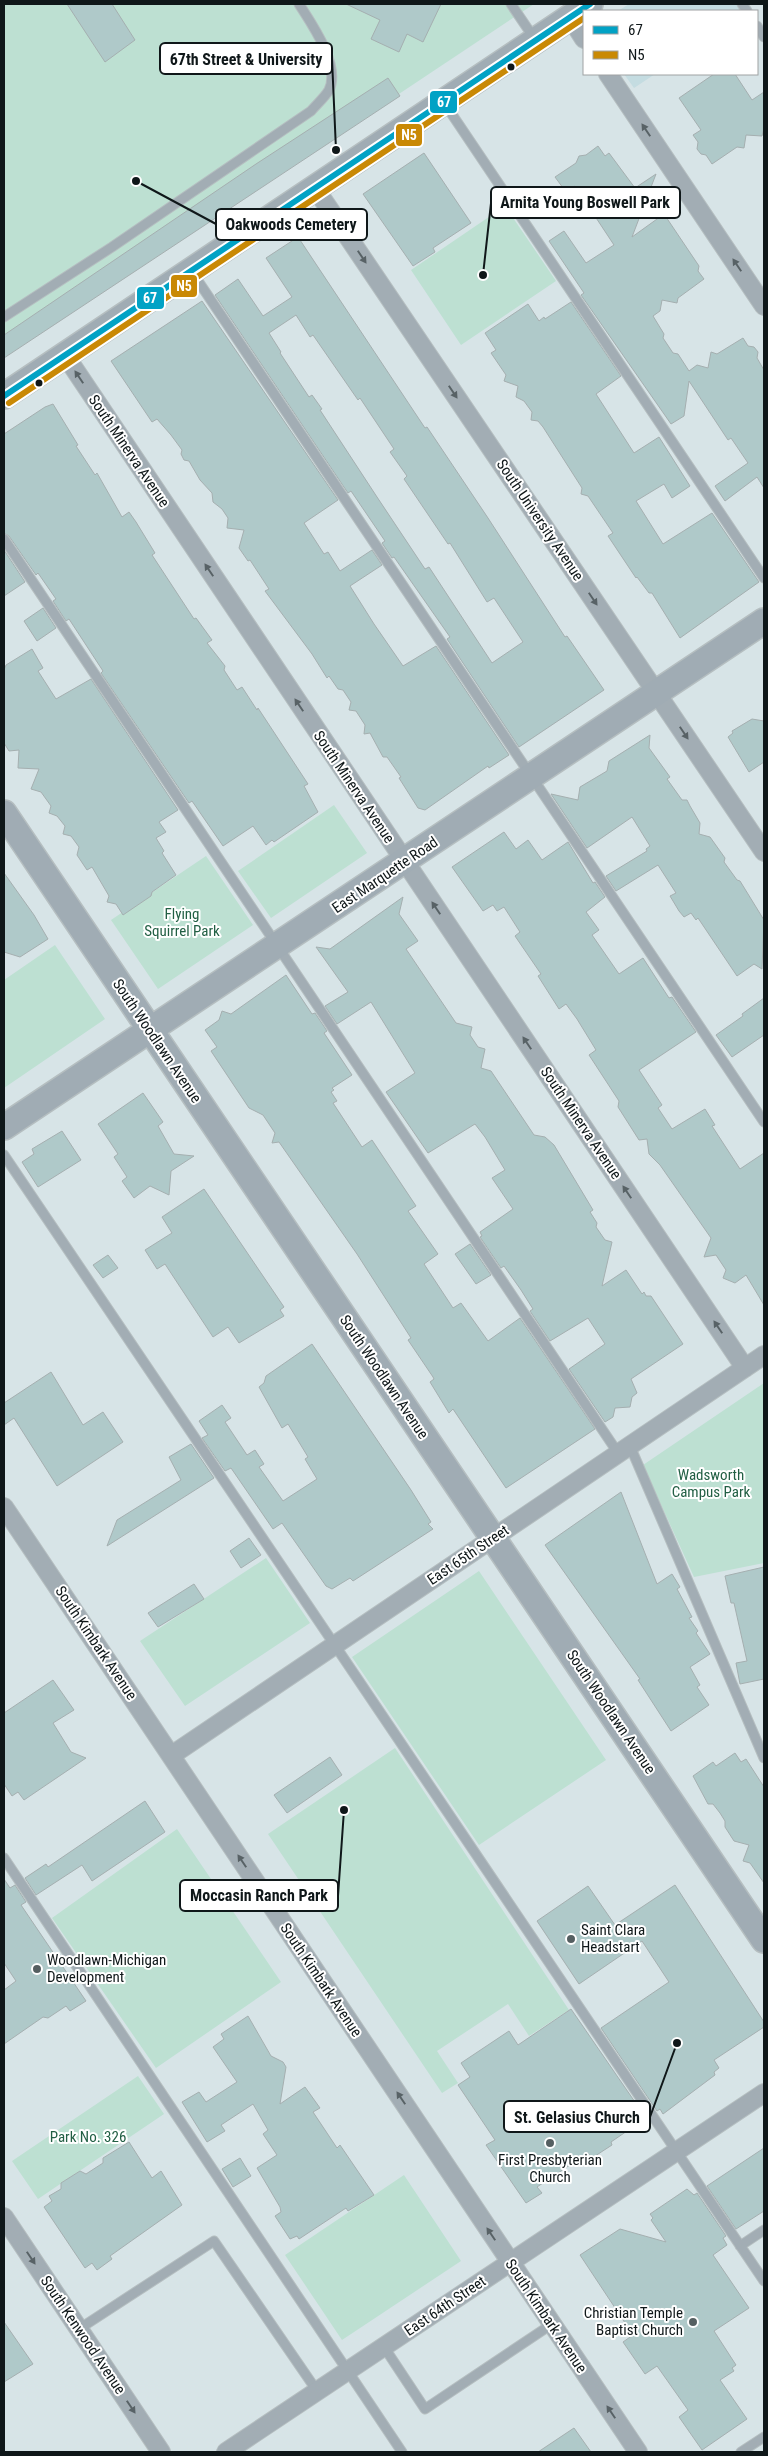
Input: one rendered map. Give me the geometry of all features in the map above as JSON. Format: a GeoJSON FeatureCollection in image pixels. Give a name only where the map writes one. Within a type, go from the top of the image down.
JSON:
{"type":"FeatureCollection","features":[{"type":"Feature","properties":{"kind":"street"},"geometry":{"type":"LineString","coordinates":[[4,396],[590,4]]}},
{"type":"Feature","properties":{"kind":"street"},"geometry":{"type":"LineString","coordinates":[[570,18],[583,38]]}},
{"type":"Feature","properties":{"kind":"street"},"geometry":{"type":"LineString","coordinates":[[609,75],[764,306]]}},
{"type":"Feature","properties":{"kind":"street","name":"South University Avenue"},"geometry":{"type":"LineString","coordinates":[[315,188],[764,852]]}},
{"type":"Feature","properties":{"kind":"street","name":"South Minerva Avenue"},"geometry":{"type":"LineString","coordinates":[[64,355],[745,1368]]}},
{"type":"Feature","properties":{"kind":"street","name":"East Marquette Road"},"geometry":{"type":"LineString","coordinates":[[4,1127],[764,621]]}},
{"type":"Feature","properties":{"kind":"street","name":"South Woodlawn Avenue"},"geometry":{"type":"LineString","coordinates":[[4,813],[764,1940]]}},
{"type":"Feature","properties":{"kind":"street","name":"East 65th Street"},"geometry":{"type":"LineString","coordinates":[[172,1755],[764,1355]]}},
{"type":"Feature","properties":{"kind":"street","name":"South Kimbark Avenue"},"geometry":{"type":"LineString","coordinates":[[4,1507],[638,2452]]}},
{"type":"Feature","properties":{"kind":"street","name":"East 64th Street"},"geometry":{"type":"LineString","coordinates":[[226,2452],[764,2093]]}},
{"type":"Feature","properties":{"kind":"street","name":"South Kenwood Avenue"},"geometry":{"type":"LineString","coordinates":[[4,2217],[162,2452]]}},
{"type":"Feature","properties":{"kind":"lane"},"geometry":{"type":"LineString","coordinates":[[4,317],[112,247],[311,111],[330,89],[331,68],[324,44],[299,4]]}},
{"type":"Feature","properties":{"kind":"lane"},"geometry":{"type":"LineString","coordinates":[[511,4],[535,41]]}},
{"type":"Feature","properties":{"kind":"lane"},"geometry":{"type":"LineString","coordinates":[[444,102],[764,578]]}},
{"type":"Feature","properties":{"kind":"lane"},"geometry":{"type":"LineString","coordinates":[[191,271],[764,1122]]}},
{"type":"Feature","properties":{"kind":"lane"},"geometry":{"type":"LineString","coordinates":[[4,539],[276,946],[624,1449],[764,1758]]}},
{"type":"Feature","properties":{"kind":"lane"},"geometry":{"type":"LineString","coordinates":[[4,1154],[764,2281]]}},
{"type":"Feature","properties":{"kind":"lane"},"geometry":{"type":"LineString","coordinates":[[4,1858],[402,2452]]}},
{"type":"Feature","properties":{"kind":"lane"},"geometry":{"type":"LineString","coordinates":[[740,2246],[764,2230]]}},
{"type":"Feature","properties":{"kind":"lane"},"geometry":{"type":"LineString","coordinates":[[79,2329],[214,2241],[317,2391]]}},
{"type":"Feature","properties":{"kind":"lane"},"geometry":{"type":"LineString","coordinates":[[384,2347],[426,2409],[552,2324]]}},
{"type":"Feature","properties":{"kind":"lane"},"geometry":{"type":"LineString","coordinates":[[741,2452],[764,2437]]}},
{"type":"Feature","properties":{"kind":"shaded area"},"geometry":{"type":"Polygon","coordinates":[[[629,4],[742,4],[746,10],[620,10],[629,4]]]}},
{"type":"Feature","properties":{"kind":"shaded area"},"geometry":{"type":"Polygon","coordinates":[[[625,75],[654,75],[634,88],[625,75]]]}},
{"type":"Feature","properties":{"kind":"green space"},"geometry":{"type":"Polygon","coordinates":[[[4,4],[534,4],[4,357],[4,4]]]}},
{"type":"Feature","properties":{"kind":"green space"},"geometry":{"type":"Polygon","coordinates":[[[505,206],[556,281],[461,345],[411,270],[505,206]]]}},
{"type":"Feature","properties":{"kind":"green space"},"geometry":{"type":"Polygon","coordinates":[[[334,805],[367,853],[271,918],[238,871],[334,805]]]}},
{"type":"Feature","properties":{"kind":"green space","name":"Flying Squirrel Park"},"geometry":{"type":"Polygon","coordinates":[[[206,856],[253,925],[158,989],[111,920],[206,856]]]}},
{"type":"Feature","properties":{"kind":"green space"},"geometry":{"type":"Polygon","coordinates":[[[55,945],[105,1019],[4,1088],[4,980],[55,945]]]}},
{"type":"Feature","properties":{"kind":"green space","name":"Wadsworth Campus Park"},"geometry":{"type":"Polygon","coordinates":[[[764,1383],[764,1563],[694,1577],[643,1465],[764,1383]]]}},
{"type":"Feature","properties":{"kind":"green space"},"geometry":{"type":"Polygon","coordinates":[[[266,1558],[310,1623],[185,1706],[140,1641],[266,1558]]]}},
{"type":"Feature","properties":{"kind":"green space"},"geometry":{"type":"Polygon","coordinates":[[[479,1571],[606,1760],[479,1845],[352,1657],[479,1571]]]}},
{"type":"Feature","properties":{"kind":"green space"},"geometry":{"type":"Polygon","coordinates":[[[395,1748],[569,2010],[529,2036],[508,2004],[437,2051],[458,2083],[442,2093],[268,1834],[395,1748]]]}},
{"type":"Feature","properties":{"kind":"green space"},"geometry":{"type":"Polygon","coordinates":[[[177,1829],[281,1982],[156,2068],[52,1918],[177,1829]]]}},
{"type":"Feature","properties":{"kind":"green space","name":"Park No. 326"},"geometry":{"type":"Polygon","coordinates":[[[138,2076],[164,2114],[38,2199],[12,2161],[138,2076]]]}},
{"type":"Feature","properties":{"kind":"green space"},"geometry":{"type":"Polygon","coordinates":[[[404,2175],[461,2261],[342,2340],[285,2255],[404,2175]]]}},
{"type":"Feature","properties":{"kind":"building"},"geometry":{"type":"Polygon","coordinates":[[[67,4],[112,4],[135,40],[105,62],[67,4]]]}},
{"type":"Feature","properties":{"kind":"building"},"geometry":{"type":"Polygon","coordinates":[[[346,4],[441,4],[423,42],[407,34],[399,52],[371,39],[380,20],[346,4]]]}},
{"type":"Feature","properties":{"kind":"building"},"geometry":{"type":"Polygon","coordinates":[[[713,75],[736,75],[752,100],[764,92],[764,128],[762,136],[746,135],[744,148],[737,147],[712,164],[706,155],[701,154],[697,149],[698,142],[693,135],[701,130],[679,98],[713,75]]]}},
{"type":"Feature","properties":{"kind":"building"},"geometry":{"type":"Polygon","coordinates":[[[388,78],[400,96],[4,358],[4,335],[256,164],[388,78]]]}},
{"type":"Feature","properties":{"kind":"building"},"geometry":{"type":"Polygon","coordinates":[[[598,146],[605,156],[609,153],[635,188],[656,174],[632,237],[664,214],[699,266],[698,271],[704,279],[678,298],[677,303],[662,300],[660,311],[653,316],[664,334],[663,338],[673,353],[678,354],[689,371],[697,365],[708,368],[711,352],[717,354],[743,338],[748,346],[754,347],[758,352],[757,358],[764,370],[764,488],[757,477],[725,501],[715,486],[748,463],[731,438],[728,440],[689,381],[684,416],[671,424],[581,295],[584,293],[549,241],[564,231],[586,263],[614,245],[575,186],[566,192],[555,177],[576,163],[579,156],[586,155],[598,146]]]}},
{"type":"Feature","properties":{"kind":"building"},"geometry":{"type":"Polygon","coordinates":[[[424,153],[471,223],[433,248],[435,252],[413,266],[363,194],[424,153]]]}},
{"type":"Feature","properties":{"kind":"building"},"geometry":{"type":"Polygon","coordinates":[[[298,237],[425,428],[427,427],[488,518],[565,637],[567,636],[604,690],[519,747],[447,639],[450,637],[394,557],[392,558],[382,543],[385,541],[351,491],[348,493],[215,295],[238,279],[263,316],[292,297],[266,258],[298,237]],[[296,315],[269,333],[309,397],[312,395],[322,409],[320,410],[425,569],[429,567],[492,663],[523,642],[494,598],[487,602],[450,543],[448,544],[404,479],[407,476],[390,452],[394,449],[360,398],[358,400],[313,335],[310,337],[296,315]]]}},
{"type":"Feature","properties":{"kind":"building"},"geometry":{"type":"Polygon","coordinates":[[[202,301],[338,500],[304,523],[324,554],[328,552],[340,571],[372,550],[382,565],[350,586],[374,624],[403,666],[436,646],[509,755],[489,768],[488,766],[425,810],[418,808],[399,778],[401,777],[387,757],[383,757],[370,733],[364,734],[365,725],[356,711],[349,710],[351,702],[343,690],[338,689],[329,676],[327,678],[312,654],[265,591],[269,589],[250,560],[248,561],[239,548],[244,530],[227,528],[228,518],[222,509],[213,502],[212,493],[200,480],[189,461],[184,460],[181,454],[182,450],[171,435],[157,419],[152,422],[111,361],[202,301]]]}},
{"type":"Feature","properties":{"kind":"building"},"geometry":{"type":"Polygon","coordinates":[[[571,302],[621,376],[596,394],[634,453],[659,437],[690,486],[672,498],[664,484],[636,501],[663,544],[712,513],[759,582],[680,638],[652,593],[649,593],[636,578],[608,536],[613,533],[588,496],[581,494],[582,488],[543,427],[538,421],[531,420],[532,412],[524,401],[516,397],[518,386],[504,381],[506,375],[491,353],[496,350],[485,333],[528,304],[539,321],[571,302]]]}},
{"type":"Feature","properties":{"kind":"building"},"geometry":{"type":"Polygon","coordinates":[[[53,404],[78,445],[76,446],[95,475],[97,473],[122,517],[129,512],[155,553],[152,555],[194,619],[196,618],[212,640],[207,643],[225,666],[224,670],[237,690],[242,687],[257,710],[258,708],[308,784],[304,786],[318,812],[274,842],[272,840],[266,845],[253,826],[223,846],[192,801],[189,803],[101,673],[103,671],[69,619],[66,621],[53,601],[56,599],[38,573],[36,575],[9,536],[4,533],[4,434],[45,407],[53,404]]]}},
{"type":"Feature","properties":{"kind":"building"},"geometry":{"type":"Polygon","coordinates":[[[4,550],[25,582],[4,596],[4,550]]]}},
{"type":"Feature","properties":{"kind":"building"},"geometry":{"type":"Polygon","coordinates":[[[43,608],[56,628],[37,641],[24,621],[43,608]]]}},
{"type":"Feature","properties":{"kind":"building"},"geometry":{"type":"Polygon","coordinates":[[[32,649],[43,668],[38,671],[56,699],[91,679],[178,810],[159,822],[166,832],[156,838],[164,851],[162,853],[176,875],[152,892],[151,896],[123,915],[116,904],[107,902],[109,896],[92,867],[87,870],[77,855],[79,847],[71,836],[63,834],[65,826],[57,816],[49,813],[51,806],[41,792],[31,789],[39,769],[18,768],[19,750],[9,751],[4,743],[4,670],[6,665],[32,649]]]}},
{"type":"Feature","properties":{"kind":"building"},"geometry":{"type":"Polygon","coordinates":[[[752,719],[764,721],[764,762],[749,772],[728,737],[733,733],[732,731],[752,719]]]}},
{"type":"Feature","properties":{"kind":"building"},"geometry":{"type":"Polygon","coordinates":[[[650,735],[649,748],[670,777],[667,779],[682,800],[687,800],[700,823],[699,834],[710,837],[725,858],[724,862],[737,880],[740,881],[764,920],[762,969],[754,964],[737,976],[698,918],[696,920],[691,913],[684,917],[679,911],[670,896],[676,893],[658,865],[616,891],[606,876],[647,851],[646,849],[650,846],[632,817],[587,848],[551,794],[578,800],[580,787],[607,771],[609,761],[650,735]]]}},
{"type":"Feature","properties":{"kind":"building"},"geometry":{"type":"Polygon","coordinates":[[[504,832],[516,849],[528,840],[542,860],[568,842],[593,883],[595,882],[605,897],[586,912],[599,930],[592,935],[619,974],[643,958],[669,998],[672,997],[696,1032],[639,1070],[662,1105],[658,1108],[672,1129],[705,1109],[715,1125],[712,1126],[740,1169],[764,1153],[764,1305],[746,1275],[735,1283],[723,1278],[726,1270],[716,1255],[704,1257],[711,1238],[660,1165],[649,1154],[647,1139],[639,1140],[618,1107],[619,1101],[589,1055],[596,1050],[577,1019],[566,1004],[559,1009],[538,976],[541,974],[515,936],[520,932],[504,907],[497,911],[493,905],[483,911],[452,867],[504,832]]]}},
{"type":"Feature","properties":{"kind":"building"},"geometry":{"type":"Polygon","coordinates":[[[4,873],[34,915],[48,939],[20,957],[4,952],[4,873]]]}},
{"type":"Feature","properties":{"kind":"building"},"geometry":{"type":"Polygon","coordinates":[[[403,897],[399,914],[418,941],[406,949],[456,1023],[472,1027],[470,1035],[478,1047],[485,1049],[481,1068],[491,1071],[534,1135],[545,1137],[554,1145],[593,1210],[590,1212],[597,1223],[596,1227],[605,1240],[612,1242],[602,1286],[626,1270],[642,1294],[644,1292],[646,1296],[651,1296],[683,1344],[631,1379],[637,1393],[632,1397],[630,1407],[615,1408],[613,1417],[605,1422],[569,1369],[605,1344],[588,1318],[550,1341],[530,1311],[533,1309],[521,1290],[504,1266],[501,1268],[480,1237],[482,1236],[480,1232],[513,1209],[492,1178],[505,1170],[485,1137],[475,1124],[428,1153],[386,1092],[415,1073],[371,1002],[337,1024],[325,1006],[348,992],[316,947],[330,949],[403,897]]]}},
{"type":"Feature","properties":{"kind":"building"},"geometry":{"type":"Polygon","coordinates":[[[286,975],[312,1014],[315,1013],[327,1031],[324,1033],[352,1075],[332,1088],[334,1090],[331,1092],[337,1101],[333,1103],[362,1147],[372,1140],[416,1206],[408,1211],[438,1254],[424,1264],[453,1308],[461,1303],[488,1341],[520,1318],[595,1429],[506,1488],[453,1409],[449,1413],[430,1382],[434,1379],[433,1377],[408,1340],[411,1338],[357,1254],[279,1142],[272,1143],[275,1133],[263,1115],[249,1108],[211,1051],[217,1047],[205,1030],[219,1020],[222,1011],[231,1014],[286,975]]]}},
{"type":"Feature","properties":{"kind":"building"},"geometry":{"type":"Polygon","coordinates":[[[764,998],[764,1035],[732,1057],[716,1035],[764,998]]]}},
{"type":"Feature","properties":{"kind":"building"},"geometry":{"type":"Polygon","coordinates":[[[143,1093],[163,1122],[158,1126],[174,1154],[194,1156],[171,1171],[169,1195],[150,1186],[134,1198],[122,1181],[127,1177],[114,1157],[118,1154],[98,1124],[143,1093]]]}},
{"type":"Feature","properties":{"kind":"building"},"geometry":{"type":"Polygon","coordinates":[[[62,1131],[81,1160],[38,1187],[22,1162],[34,1154],[32,1149],[62,1131]]]}},
{"type":"Feature","properties":{"kind":"building"},"geometry":{"type":"Polygon","coordinates":[[[204,1189],[284,1307],[280,1310],[284,1316],[239,1343],[228,1327],[213,1337],[165,1264],[157,1269],[145,1250],[172,1233],[162,1217],[204,1189]]]}},
{"type":"Feature","properties":{"kind":"building"},"geometry":{"type":"Polygon","coordinates":[[[470,1244],[491,1275],[476,1284],[455,1254],[470,1244]]]}},
{"type":"Feature","properties":{"kind":"building"},"geometry":{"type":"Polygon","coordinates":[[[108,1255],[118,1268],[103,1278],[93,1265],[108,1255]]]}},
{"type":"Feature","properties":{"kind":"building"},"geometry":{"type":"Polygon","coordinates":[[[312,1344],[411,1490],[431,1522],[428,1524],[433,1529],[353,1581],[350,1578],[332,1589],[326,1586],[282,1523],[273,1529],[231,1468],[225,1471],[202,1438],[208,1435],[199,1421],[222,1405],[231,1418],[225,1422],[247,1455],[255,1450],[264,1464],[259,1467],[283,1501],[317,1479],[305,1459],[308,1457],[288,1424],[282,1428],[259,1387],[264,1383],[266,1376],[312,1344]]]}},
{"type":"Feature","properties":{"kind":"building"},"geometry":{"type":"Polygon","coordinates":[[[51,1372],[83,1425],[103,1412],[123,1442],[57,1486],[14,1418],[4,1425],[4,1403],[51,1372]]]}},
{"type":"Feature","properties":{"kind":"building"},"geometry":{"type":"Polygon","coordinates":[[[191,1444],[214,1478],[107,1546],[117,1520],[181,1480],[169,1457],[191,1444]]]}},
{"type":"Feature","properties":{"kind":"building"},"geometry":{"type":"Polygon","coordinates":[[[621,1492],[657,1584],[672,1574],[680,1587],[677,1589],[692,1617],[689,1618],[698,1631],[696,1633],[710,1654],[690,1667],[700,1685],[697,1687],[709,1705],[671,1731],[638,1680],[640,1679],[545,1545],[621,1492]]]}},
{"type":"Feature","properties":{"kind":"building"},"geometry":{"type":"Polygon","coordinates":[[[249,1538],[261,1555],[241,1568],[230,1551],[249,1538]]]}},
{"type":"Feature","properties":{"kind":"building"},"geometry":{"type":"Polygon","coordinates":[[[764,1567],[764,1679],[740,1684],[736,1663],[747,1661],[734,1603],[731,1603],[725,1576],[764,1567]]]}},
{"type":"Feature","properties":{"kind":"building"},"geometry":{"type":"Polygon","coordinates":[[[194,1584],[204,1599],[158,1627],[148,1613],[194,1584]]]}},
{"type":"Feature","properties":{"kind":"building"},"geometry":{"type":"Polygon","coordinates":[[[53,1680],[74,1710],[53,1723],[71,1752],[86,1758],[24,1800],[18,1792],[12,1796],[4,1784],[4,1713],[53,1680]]]}},
{"type":"Feature","properties":{"kind":"building"},"geometry":{"type":"Polygon","coordinates":[[[735,1753],[741,1762],[746,1759],[764,1787],[764,1883],[750,1863],[743,1861],[749,1845],[734,1841],[725,1827],[725,1821],[720,1813],[713,1804],[708,1804],[693,1776],[713,1762],[716,1766],[735,1753]]]}},
{"type":"Feature","properties":{"kind":"building"},"geometry":{"type":"Polygon","coordinates":[[[330,1757],[342,1775],[287,1813],[274,1795],[330,1757]]]}},
{"type":"Feature","properties":{"kind":"building"},"geometry":{"type":"Polygon","coordinates":[[[145,1801],[165,1832],[92,1881],[82,1865],[36,1895],[25,1878],[46,1864],[48,1867],[145,1801]]]}},
{"type":"Feature","properties":{"kind":"building","name":"Woodlawn-Michigan Development"},"geometry":{"type":"Polygon","coordinates":[[[4,1879],[10,1888],[15,1885],[26,1902],[21,1905],[86,2001],[70,2011],[66,2006],[48,2018],[43,2017],[4,2044],[4,1990],[16,1981],[4,1963],[4,1879]]]}},
{"type":"Feature","properties":{"kind":"building"},"geometry":{"type":"Polygon","coordinates":[[[675,1885],[764,2022],[764,2027],[714,2060],[719,2068],[714,2072],[715,2075],[663,2114],[660,2109],[657,2111],[601,2028],[669,1982],[642,1941],[579,1984],[537,1921],[588,1886],[615,1925],[675,1885]]]}},
{"type":"Feature","properties":{"kind":"building"},"geometry":{"type":"Polygon","coordinates":[[[571,2009],[646,2118],[611,2142],[612,2145],[592,2158],[588,2153],[537,2187],[542,2193],[526,2203],[486,2145],[495,2140],[458,2085],[470,2077],[461,2063],[509,2031],[518,2045],[571,2009]]]}},
{"type":"Feature","properties":{"kind":"building"},"geometry":{"type":"Polygon","coordinates":[[[248,2016],[271,2056],[283,2062],[286,2067],[280,2104],[305,2087],[320,2108],[313,2112],[337,2148],[340,2145],[374,2195],[348,2211],[346,2208],[299,2239],[297,2236],[290,2239],[275,2216],[281,2212],[280,2207],[257,2168],[277,2155],[263,2134],[268,2130],[253,2104],[221,2125],[225,2131],[207,2142],[182,2102],[199,2092],[206,2102],[237,2082],[213,2047],[224,2039],[221,2034],[248,2016]]]}},
{"type":"Feature","properties":{"kind":"building"},"geometry":{"type":"Polygon","coordinates":[[[129,2142],[152,2178],[161,2171],[182,2205],[110,2256],[112,2259],[97,2270],[92,2263],[85,2268],[44,2207],[52,2201],[49,2196],[61,2189],[61,2183],[80,2171],[86,2174],[103,2163],[103,2158],[129,2142]]]}},
{"type":"Feature","properties":{"kind":"building"},"geometry":{"type":"Polygon","coordinates":[[[764,2148],[764,2211],[736,2229],[707,2186],[764,2148]]]}},
{"type":"Feature","properties":{"kind":"building"},"geometry":{"type":"Polygon","coordinates":[[[240,2158],[251,2176],[233,2187],[222,2169],[240,2158]]]}},
{"type":"Feature","properties":{"kind":"building"},"geometry":{"type":"Polygon","coordinates":[[[687,2189],[694,2195],[697,2193],[726,2236],[723,2238],[727,2245],[713,2255],[749,2308],[714,2331],[736,2365],[732,2368],[734,2371],[720,2380],[747,2419],[702,2450],[679,2417],[688,2410],[657,2366],[645,2374],[623,2342],[633,2335],[580,2255],[620,2229],[666,2242],[651,2220],[653,2218],[650,2214],[687,2189]]]}},
{"type":"Feature","properties":{"kind":"building"},"geometry":{"type":"Polygon","coordinates":[[[4,2322],[33,2364],[4,2382],[4,2322]]]}},
{"type":"Feature","properties":{"kind":"building"},"geometry":{"type":"Polygon","coordinates":[[[574,2428],[591,2452],[538,2452],[574,2428]]]}},
{"type":"Feature","properties":{"kind":"transit line","name":"67"},"geometry":{"type":"LineString","coordinates":[[4,396],[590,4]]}},
{"type":"Feature","properties":{"kind":"transit line","name":"N5"},"geometry":{"type":"LineString","coordinates":[[9,403],[583,19]]}},
{"type":"Feature","properties":{"kind":"place","name":"67th Street & University"},"geometry":{"type":"Point","coordinates":[336,150]}},
{"type":"Feature","properties":{"kind":"place","name":"Oakwoods Cemetery"},"geometry":{"type":"Point","coordinates":[136,181]}},
{"type":"Feature","properties":{"kind":"place","name":"Arnita Young Boswell Park"},"geometry":{"type":"Point","coordinates":[483,275]}},
{"type":"Feature","properties":{"kind":"place","name":"Moccasin Ranch Park"},"geometry":{"type":"Point","coordinates":[344,1810]}},
{"type":"Feature","properties":{"kind":"place","name":"Saint Clara Headstart"},"geometry":{"type":"Point","coordinates":[571,1939]}},
{"type":"Feature","properties":{"kind":"place","name":"Woodlawn-Michigan Development"},"geometry":{"type":"Point","coordinates":[37,1969]}},
{"type":"Feature","properties":{"kind":"place","name":"St. Gelasius Church"},"geometry":{"type":"Point","coordinates":[677,2043]}},
{"type":"Feature","properties":{"kind":"place","name":"First Presbyterian Church"},"geometry":{"type":"Point","coordinates":[550,2143]}},
{"type":"Feature","properties":{"kind":"place","name":"Christian Temple Baptist Church"},"geometry":{"type":"Point","coordinates":[693,2322]}}]}
